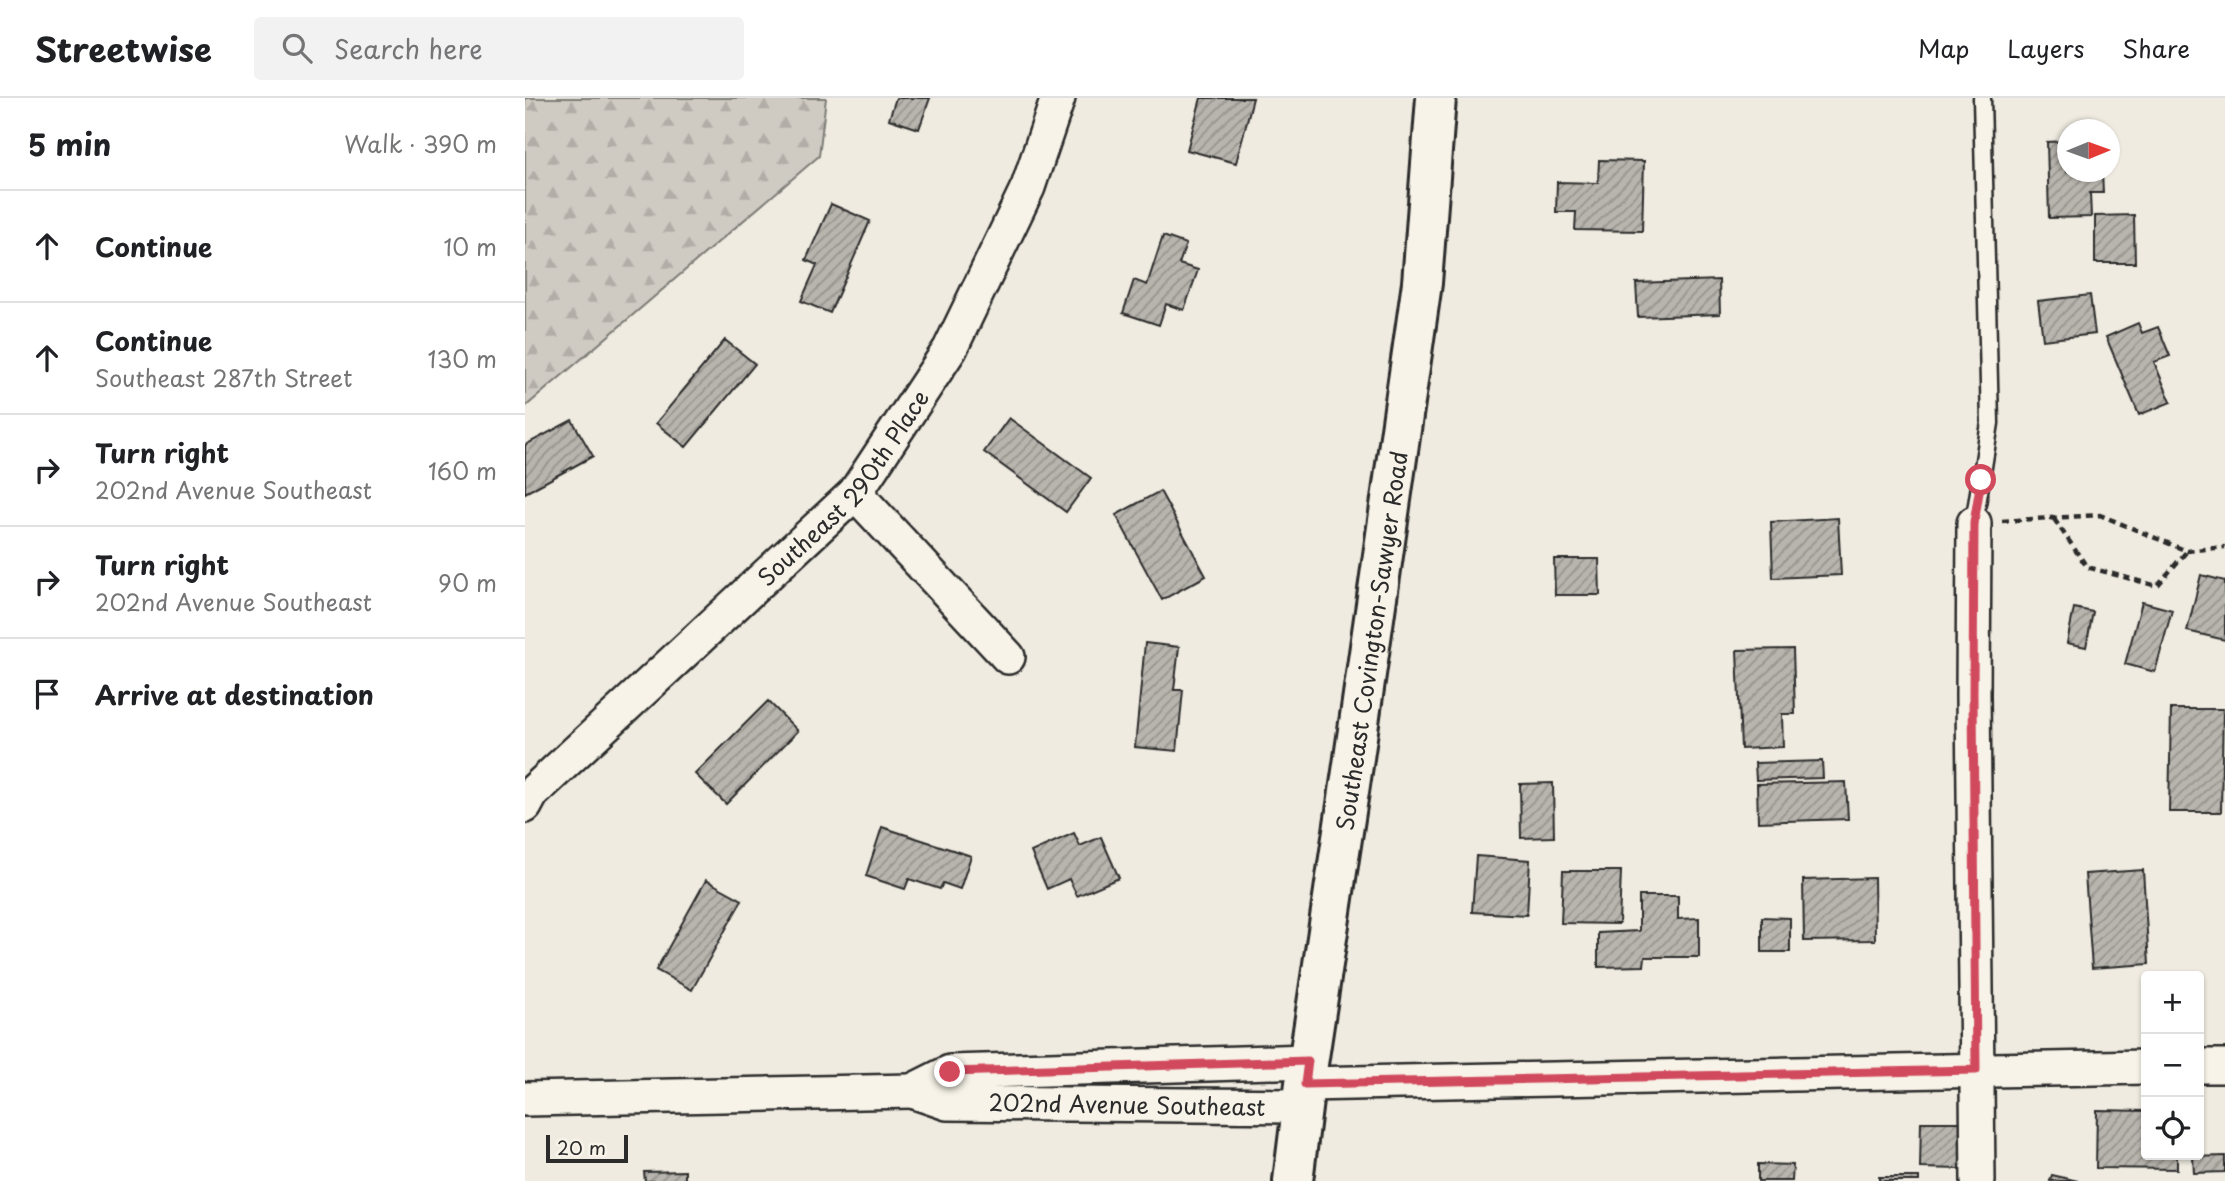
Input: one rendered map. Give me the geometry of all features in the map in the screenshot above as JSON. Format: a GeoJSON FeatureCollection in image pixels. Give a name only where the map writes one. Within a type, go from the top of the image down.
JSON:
{"type":"FeatureCollection","features":[{"type":"Feature","properties":{"kind":"street","name":"Southeast 290th Place"},"geometry":{"type":"LineString","coordinates":[[525,806],[532,793],[855,493],[950,349],[1028,187],[1058,98]]}},
{"type":"Feature","properties":{"kind":"street","name":"Southeast Covington-Sawyer Road"},"geometry":{"type":"LineString","coordinates":[[1293,1181],[1422,283],[1436,98]]}},
{"type":"Feature","properties":{"kind":"street"},"geometry":{"type":"LineString","coordinates":[[855,493],[1008,657]]}},
{"type":"Feature","properties":{"kind":"street"},"geometry":{"type":"LineString","coordinates":[[1974,523],[1978,1181]]}},
{"type":"Feature","properties":{"kind":"street"},"geometry":{"type":"LineString","coordinates":[[2204,1066],[2225,1066]]}},
{"type":"Feature","properties":{"kind":"street","name":"202nd Avenue Southeast"},"geometry":{"type":"LineString","coordinates":[[525,1099],[912,1091],[947,1103],[1305,1083],[2141,1067]]}},
{"type":"Feature","properties":{"kind":"street","name":"202nd Avenue Southeast"},"geometry":{"type":"LineString","coordinates":[[912,1091],[950,1072],[1305,1083]]}},
{"type":"Feature","properties":{"kind":"lane"},"geometry":{"type":"LineString","coordinates":[[1974,523],[1990,423],[1982,98]]}},
{"type":"Feature","properties":{"kind":"path"},"geometry":{"type":"LineString","coordinates":[[1974,523],[2100,515],[2187,551],[2225,547]]}},
{"type":"Feature","properties":{"kind":"path"},"geometry":{"type":"LineString","coordinates":[[2053,518],[2087,567],[2157,586],[2187,551]]}},
{"type":"Feature","properties":{"kind":"green space"},"geometry":{"type":"Polygon","coordinates":[[[525,98],[826,98],[819,156],[525,407],[525,98]]]}},
{"type":"Feature","properties":{"kind":"building"},"geometry":{"type":"Polygon","coordinates":[[[896,98],[930,98],[919,129],[889,119],[896,98]]]}},
{"type":"Feature","properties":{"kind":"building"},"geometry":{"type":"Polygon","coordinates":[[[1201,98],[1253,98],[1236,163],[1187,150],[1201,98]]]}},
{"type":"Feature","properties":{"kind":"building"},"geometry":{"type":"Polygon","coordinates":[[[2047,142],[2057,142],[2057,182],[2102,182],[2103,193],[2090,193],[2091,217],[2049,218],[2047,142]]]}},
{"type":"Feature","properties":{"kind":"building"},"geometry":{"type":"Polygon","coordinates":[[[1599,160],[1644,161],[1642,231],[1575,230],[1576,212],[1556,212],[1557,182],[1598,183],[1599,160]]]}},
{"type":"Feature","properties":{"kind":"building"},"geometry":{"type":"Polygon","coordinates":[[[831,204],[870,221],[830,313],[801,301],[817,265],[806,260],[831,204]]]}},
{"type":"Feature","properties":{"kind":"building"},"geometry":{"type":"Polygon","coordinates":[[[2134,215],[2135,263],[2095,263],[2095,216],[2134,215]]]}},
{"type":"Feature","properties":{"kind":"building"},"geometry":{"type":"Polygon","coordinates":[[[1163,236],[1186,244],[1179,264],[1198,270],[1184,310],[1166,304],[1159,325],[1123,313],[1134,280],[1147,285],[1163,236]]]}},
{"type":"Feature","properties":{"kind":"building"},"geometry":{"type":"Polygon","coordinates":[[[1719,280],[1720,314],[1638,317],[1636,283],[1719,280]]]}},
{"type":"Feature","properties":{"kind":"building"},"geometry":{"type":"Polygon","coordinates":[[[2090,295],[2095,334],[2043,340],[2038,301],[2090,295]]]}},
{"type":"Feature","properties":{"kind":"building"},"geometry":{"type":"Polygon","coordinates":[[[2138,323],[2142,333],[2158,327],[2170,356],[2154,362],[2171,402],[2139,415],[2106,337],[2138,323]]]}},
{"type":"Feature","properties":{"kind":"building"},"geometry":{"type":"Polygon","coordinates":[[[725,340],[755,364],[686,447],[656,423],[725,340]]]}},
{"type":"Feature","properties":{"kind":"building"},"geometry":{"type":"Polygon","coordinates":[[[1009,418],[1091,478],[1066,512],[984,452],[1009,418]]]}},
{"type":"Feature","properties":{"kind":"building"},"geometry":{"type":"Polygon","coordinates":[[[572,420],[593,456],[525,493],[525,445],[572,420]]]}},
{"type":"Feature","properties":{"kind":"building"},"geometry":{"type":"Polygon","coordinates":[[[1160,491],[1206,576],[1162,600],[1116,515],[1160,491]]]}},
{"type":"Feature","properties":{"kind":"building"},"geometry":{"type":"Polygon","coordinates":[[[1838,518],[1841,575],[1773,578],[1771,522],[1838,518]]]}},
{"type":"Feature","properties":{"kind":"building"},"geometry":{"type":"Polygon","coordinates":[[[1554,559],[1599,559],[1600,595],[1555,595],[1554,559]]]}},
{"type":"Feature","properties":{"kind":"building"},"geometry":{"type":"Polygon","coordinates":[[[2201,575],[2225,581],[2225,640],[2187,631],[2201,575]]]}},
{"type":"Feature","properties":{"kind":"building"},"geometry":{"type":"Polygon","coordinates":[[[2142,602],[2172,610],[2155,672],[2125,664],[2142,602]]]}},
{"type":"Feature","properties":{"kind":"building"},"geometry":{"type":"Polygon","coordinates":[[[2074,608],[2093,612],[2086,647],[2067,643],[2074,608]]]}},
{"type":"Feature","properties":{"kind":"building"},"geometry":{"type":"Polygon","coordinates":[[[1145,643],[1179,647],[1174,690],[1183,690],[1177,751],[1135,747],[1145,643]]]}},
{"type":"Feature","properties":{"kind":"building"},"geometry":{"type":"Polygon","coordinates":[[[1793,649],[1795,714],[1782,714],[1783,747],[1741,749],[1737,650],[1793,649]]]}},
{"type":"Feature","properties":{"kind":"building"},"geometry":{"type":"Polygon","coordinates":[[[768,701],[798,731],[726,804],[695,774],[768,701]]]}},
{"type":"Feature","properties":{"kind":"building"},"geometry":{"type":"Polygon","coordinates":[[[2171,709],[2223,709],[2221,812],[2169,812],[2171,709]]]}},
{"type":"Feature","properties":{"kind":"building"},"geometry":{"type":"Polygon","coordinates":[[[1822,761],[1823,778],[1756,780],[1755,763],[1822,761]]]}},
{"type":"Feature","properties":{"kind":"building"},"geometry":{"type":"Polygon","coordinates":[[[1846,782],[1848,819],[1758,822],[1757,784],[1846,782]]]}},
{"type":"Feature","properties":{"kind":"building"},"geometry":{"type":"Polygon","coordinates":[[[1553,783],[1554,837],[1521,838],[1520,784],[1553,783]]]}},
{"type":"Feature","properties":{"kind":"building"},"geometry":{"type":"Polygon","coordinates":[[[882,827],[971,856],[960,889],[943,883],[940,889],[909,879],[905,889],[866,876],[882,827]]]}},
{"type":"Feature","properties":{"kind":"building"},"geometry":{"type":"Polygon","coordinates":[[[1074,833],[1080,846],[1101,837],[1119,878],[1077,896],[1069,879],[1047,889],[1031,852],[1074,833]]]}},
{"type":"Feature","properties":{"kind":"building"},"geometry":{"type":"Polygon","coordinates":[[[1476,856],[1530,860],[1527,915],[1472,912],[1476,856]]]}},
{"type":"Feature","properties":{"kind":"building"},"geometry":{"type":"Polygon","coordinates":[[[2143,870],[2149,964],[2092,968],[2085,874],[2143,870]]]}},
{"type":"Feature","properties":{"kind":"building"},"geometry":{"type":"Polygon","coordinates":[[[1563,871],[1621,871],[1619,924],[1561,923],[1563,871]]]}},
{"type":"Feature","properties":{"kind":"building"},"geometry":{"type":"Polygon","coordinates":[[[1874,878],[1875,940],[1804,941],[1803,880],[1874,878]]]}},
{"type":"Feature","properties":{"kind":"building"},"geometry":{"type":"Polygon","coordinates":[[[706,880],[742,900],[692,990],[656,970],[706,880]]]}},
{"type":"Feature","properties":{"kind":"building"},"geometry":{"type":"Polygon","coordinates":[[[1639,896],[1678,896],[1678,919],[1699,918],[1699,957],[1645,957],[1644,966],[1598,967],[1598,933],[1639,931],[1639,896]]]}},
{"type":"Feature","properties":{"kind":"building"},"geometry":{"type":"Polygon","coordinates":[[[1762,917],[1790,918],[1790,952],[1762,952],[1762,917]]]}},
{"type":"Feature","properties":{"kind":"building"},"geometry":{"type":"Polygon","coordinates":[[[2097,1110],[2141,1111],[2141,1160],[2177,1160],[2177,1169],[2096,1168],[2097,1110]]]}},
{"type":"Feature","properties":{"kind":"building"},"geometry":{"type":"Polygon","coordinates":[[[1921,1122],[1962,1122],[1961,1169],[1920,1168],[1921,1122]]]}},
{"type":"Feature","properties":{"kind":"building"},"geometry":{"type":"Polygon","coordinates":[[[2225,1156],[2225,1172],[2194,1173],[2193,1160],[2204,1160],[2204,1157],[2225,1156]]]}},
{"type":"Feature","properties":{"kind":"building"},"geometry":{"type":"Polygon","coordinates":[[[1758,1164],[1793,1165],[1792,1181],[1758,1181],[1758,1164]]]}},
{"type":"Feature","properties":{"kind":"building"},"geometry":{"type":"Polygon","coordinates":[[[685,1171],[685,1181],[645,1181],[644,1172],[685,1171]]]}},
{"type":"Feature","properties":{"kind":"building"},"geometry":{"type":"Polygon","coordinates":[[[2052,1175],[2078,1181],[2050,1181],[2052,1175]]]}},
{"type":"Feature","properties":{"kind":"building"},"geometry":{"type":"Polygon","coordinates":[[[1879,1177],[1919,1177],[1919,1181],[1879,1181],[1879,1177]]]}},
{"type":"Feature","properties":{"kind":"route"},"geometry":{"type":"LineString","coordinates":[[950,1072],[1308,1061],[1305,1084],[1976,1070],[1974,523],[1981,480]]}}]}
